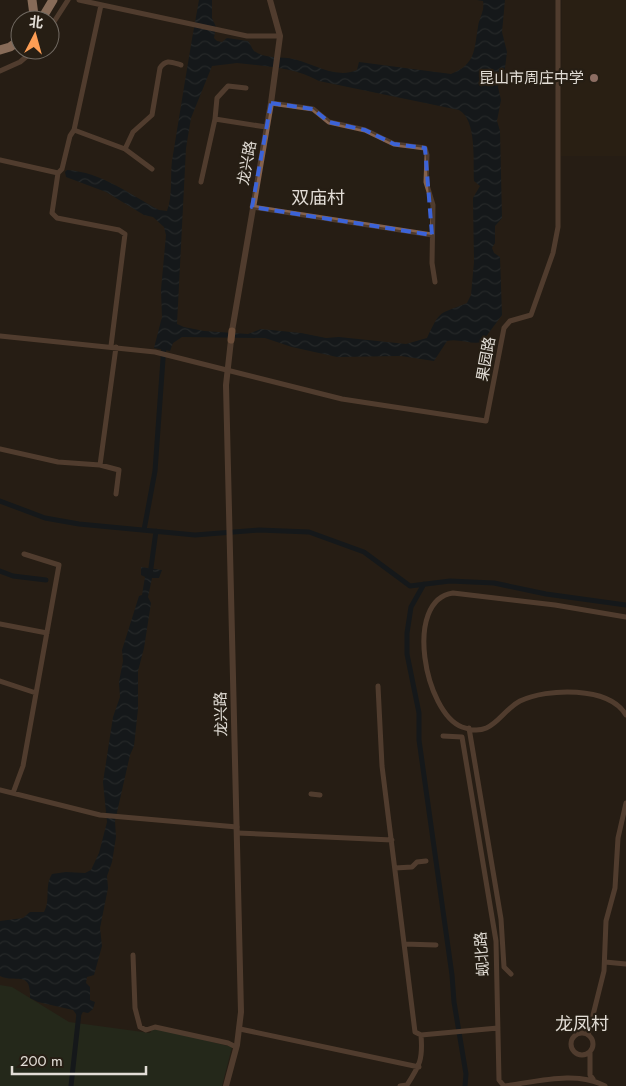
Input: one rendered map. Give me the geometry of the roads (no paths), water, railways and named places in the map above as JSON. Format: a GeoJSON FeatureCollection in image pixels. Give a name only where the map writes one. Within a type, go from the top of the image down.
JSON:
{"type":"FeatureCollection","features":[{"type":"Feature","properties":{"kind":"main road"},"geometry":{"type":"LineString","coordinates":[[231,340],[232,331]]}},
{"type":"Feature","properties":{"kind":"street"},"geometry":{"type":"LineString","coordinates":[[60,12],[68,0]]}},
{"type":"Feature","properties":{"kind":"street"},"geometry":{"type":"LineString","coordinates":[[79,0],[247,36],[280,36]]}},
{"type":"Feature","properties":{"kind":"street","name":"龙兴路"},"geometry":{"type":"LineString","coordinates":[[232,331],[271,103],[280,36],[270,0]]}},
{"type":"Feature","properties":{"kind":"street","name":"果园路"},"geometry":{"type":"LineString","coordinates":[[0,336],[155,352],[356,402],[486,421],[504,328],[510,321],[531,315],[556,238],[558,0]]}},
{"type":"Feature","properties":{"kind":"street"},"geometry":{"type":"LineString","coordinates":[[100,466],[125,234],[119,230],[57,218],[52,213],[58,172],[62,169],[70,136],[74,130],[101,5]]}},
{"type":"Feature","properties":{"kind":"street"},"geometry":{"type":"LineString","coordinates":[[0,71],[22,60]]}},
{"type":"Feature","properties":{"kind":"street"},"geometry":{"type":"LineString","coordinates":[[124,149],[133,132],[152,115],[160,68],[164,62],[169,61],[181,64]]}},
{"type":"Feature","properties":{"kind":"street"},"geometry":{"type":"LineString","coordinates":[[201,182],[218,98],[228,86],[246,88]]}},
{"type":"Feature","properties":{"kind":"street"},"geometry":{"type":"LineString","coordinates":[[271,103],[312,109],[329,122],[365,130],[394,144],[424,148],[427,155],[426,182],[432,205],[432,263],[435,282]]}},
{"type":"Feature","properties":{"kind":"street"},"geometry":{"type":"LineString","coordinates":[[215,119],[266,127]]}},
{"type":"Feature","properties":{"kind":"street"},"geometry":{"type":"LineString","coordinates":[[74,130],[124,149],[152,169]]}},
{"type":"Feature","properties":{"kind":"street"},"geometry":{"type":"LineString","coordinates":[[0,160],[58,172]]}},
{"type":"Feature","properties":{"kind":"street"},"geometry":{"type":"LineString","coordinates":[[252,207],[432,235]]}},
{"type":"Feature","properties":{"kind":"street","name":"龙兴路"},"geometry":{"type":"LineString","coordinates":[[226,1086],[240,1029],[227,370],[231,340]]}},
{"type":"Feature","properties":{"kind":"street"},"geometry":{"type":"LineString","coordinates":[[0,449],[58,462],[119,470],[116,494]]}},
{"type":"Feature","properties":{"kind":"street"},"geometry":{"type":"LineString","coordinates":[[13,793],[23,766],[59,565],[24,554]]}},
{"type":"Feature","properties":{"kind":"street"},"geometry":{"type":"LineString","coordinates":[[626,617],[534,602],[459,593],[444,596],[429,613],[423,637],[424,653],[432,687],[439,704],[456,723],[468,728],[490,727],[520,701],[551,693],[596,695],[618,704],[626,715]]}},
{"type":"Feature","properties":{"kind":"street"},"geometry":{"type":"LineString","coordinates":[[0,624],[47,633]]}},
{"type":"Feature","properties":{"kind":"street"},"geometry":{"type":"LineString","coordinates":[[0,681],[36,693]]}},
{"type":"Feature","properties":{"kind":"street"},"geometry":{"type":"LineString","coordinates":[[378,686],[382,766],[415,1032],[421,1035],[468,1029],[498,1028]]}},
{"type":"Feature","properties":{"kind":"street"},"geometry":{"type":"LineString","coordinates":[[468,728],[501,919],[504,967],[511,974]]}},
{"type":"Feature","properties":{"kind":"street","name":"蚬北路"},"geometry":{"type":"LineString","coordinates":[[443,736],[462,738],[496,941],[499,1080],[504,1086],[574,1078],[593,1079],[605,1086]]}},
{"type":"Feature","properties":{"kind":"street"},"geometry":{"type":"LineString","coordinates":[[0,790],[102,815],[237,830],[392,840]]}},
{"type":"Feature","properties":{"kind":"street"},"geometry":{"type":"LineString","coordinates":[[311,794],[320,794]]}},
{"type":"Feature","properties":{"kind":"street"},"geometry":{"type":"LineString","coordinates":[[593,1079],[590,1075],[590,1053],[594,1045],[588,1035],[605,962],[606,921],[616,888],[618,838],[626,803]]}},
{"type":"Feature","properties":{"kind":"street"},"geometry":{"type":"LineString","coordinates":[[395,868],[412,867],[417,862],[426,861]]}},
{"type":"Feature","properties":{"kind":"street"},"geometry":{"type":"LineString","coordinates":[[404,944],[436,946]]}},
{"type":"Feature","properties":{"kind":"street"},"geometry":{"type":"LineString","coordinates":[[133,955],[135,1008],[140,1027],[146,1030],[155,1027],[228,1043],[236,1047]]}},
{"type":"Feature","properties":{"kind":"street"},"geometry":{"type":"LineString","coordinates":[[605,962],[626,964]]}},
{"type":"Feature","properties":{"kind":"street"},"geometry":{"type":"LineString","coordinates":[[240,1029],[419,1067]]}},
{"type":"Feature","properties":{"kind":"street"},"geometry":{"type":"LineString","coordinates":[[588,1035],[577,1034],[571,1046],[576,1054],[585,1055],[590,1053]]}},
{"type":"Feature","properties":{"kind":"street"},"geometry":{"type":"LineString","coordinates":[[400,1086],[407,1085],[419,1067],[422,1054],[421,1035]]}},
{"type":"Feature","properties":{"kind":"water"},"geometry":{"type":"Polygon","coordinates":[[[199,0],[212,0],[212,18],[216,27],[214,38],[217,41],[222,42],[227,38],[248,41],[254,51],[262,55],[288,58],[340,73],[357,70],[359,62],[451,74],[465,66],[472,55],[483,8],[483,1],[477,0],[505,0],[502,32],[507,52],[505,68],[498,87],[501,100],[497,121],[500,131],[502,218],[495,226],[495,243],[492,248],[494,253],[500,257],[502,315],[482,342],[447,341],[434,361],[401,356],[337,357],[292,347],[265,338],[182,337],[173,343],[170,351],[154,348],[162,317],[161,290],[166,235],[164,227],[153,217],[144,215],[106,192],[66,177],[65,172],[67,170],[79,172],[103,179],[159,210],[167,211],[171,192],[172,161],[199,0]],[[237,63],[212,66],[191,118],[186,148],[177,324],[204,331],[248,334],[261,329],[301,333],[326,338],[339,337],[406,344],[427,338],[438,317],[446,311],[467,303],[471,295],[474,262],[473,198],[480,186],[474,181],[473,142],[469,122],[465,115],[459,110],[319,81],[289,70],[237,63]]]}},
{"type":"Feature","properties":{"kind":"water"},"geometry":{"type":"Polygon","coordinates":[[[141,567],[162,570],[159,578],[152,578],[148,597],[151,603],[144,648],[138,671],[138,709],[134,746],[130,755],[115,821],[116,837],[112,862],[107,876],[108,888],[100,928],[102,946],[94,975],[87,977],[86,983],[90,987],[90,1000],[95,1002],[93,1009],[88,1013],[83,1012],[79,1018],[73,1010],[38,1002],[30,998],[30,989],[25,980],[0,976],[0,921],[23,918],[30,912],[44,912],[47,903],[48,884],[52,874],[66,872],[85,873],[91,870],[99,853],[107,822],[103,782],[113,717],[120,697],[119,682],[123,661],[122,650],[139,596],[142,595],[145,577],[141,575],[141,567]]]}},
{"type":"Feature","properties":{"kind":"waterway"},"geometry":{"type":"LineString","coordinates":[[144,530],[155,471],[164,345]]}},
{"type":"Feature","properties":{"kind":"waterway"},"geometry":{"type":"LineString","coordinates":[[0,501],[45,518],[79,524],[195,535],[259,530],[309,532],[364,552],[410,586],[450,581],[494,583],[546,594],[626,605]]}},
{"type":"Feature","properties":{"kind":"waterway"},"geometry":{"type":"LineString","coordinates":[[150,575],[156,531]]}},
{"type":"Feature","properties":{"kind":"waterway"},"geometry":{"type":"LineString","coordinates":[[0,571],[13,576],[46,580]]}},
{"type":"Feature","properties":{"kind":"waterway"},"geometry":{"type":"LineString","coordinates":[[424,584],[411,607],[407,633],[407,654],[419,713],[419,740],[452,975],[454,1002],[466,1074],[465,1086]]}},
{"type":"Feature","properties":{"kind":"waterway"},"geometry":{"type":"LineString","coordinates":[[71,1086],[79,1013]]}},
{"type":"Feature","properties":{"kind":"place","name":"昆山市周庄中学"},"geometry":{"type":"Point","coordinates":[594,78]}},
{"type":"Feature","properties":{"kind":"district","name":"双庙村"},"geometry":{"type":"Point","coordinates":[318,198]}},
{"type":"Feature","properties":{"kind":"district","name":"龙凤村"},"geometry":{"type":"Point","coordinates":[582,1024]}}]}
